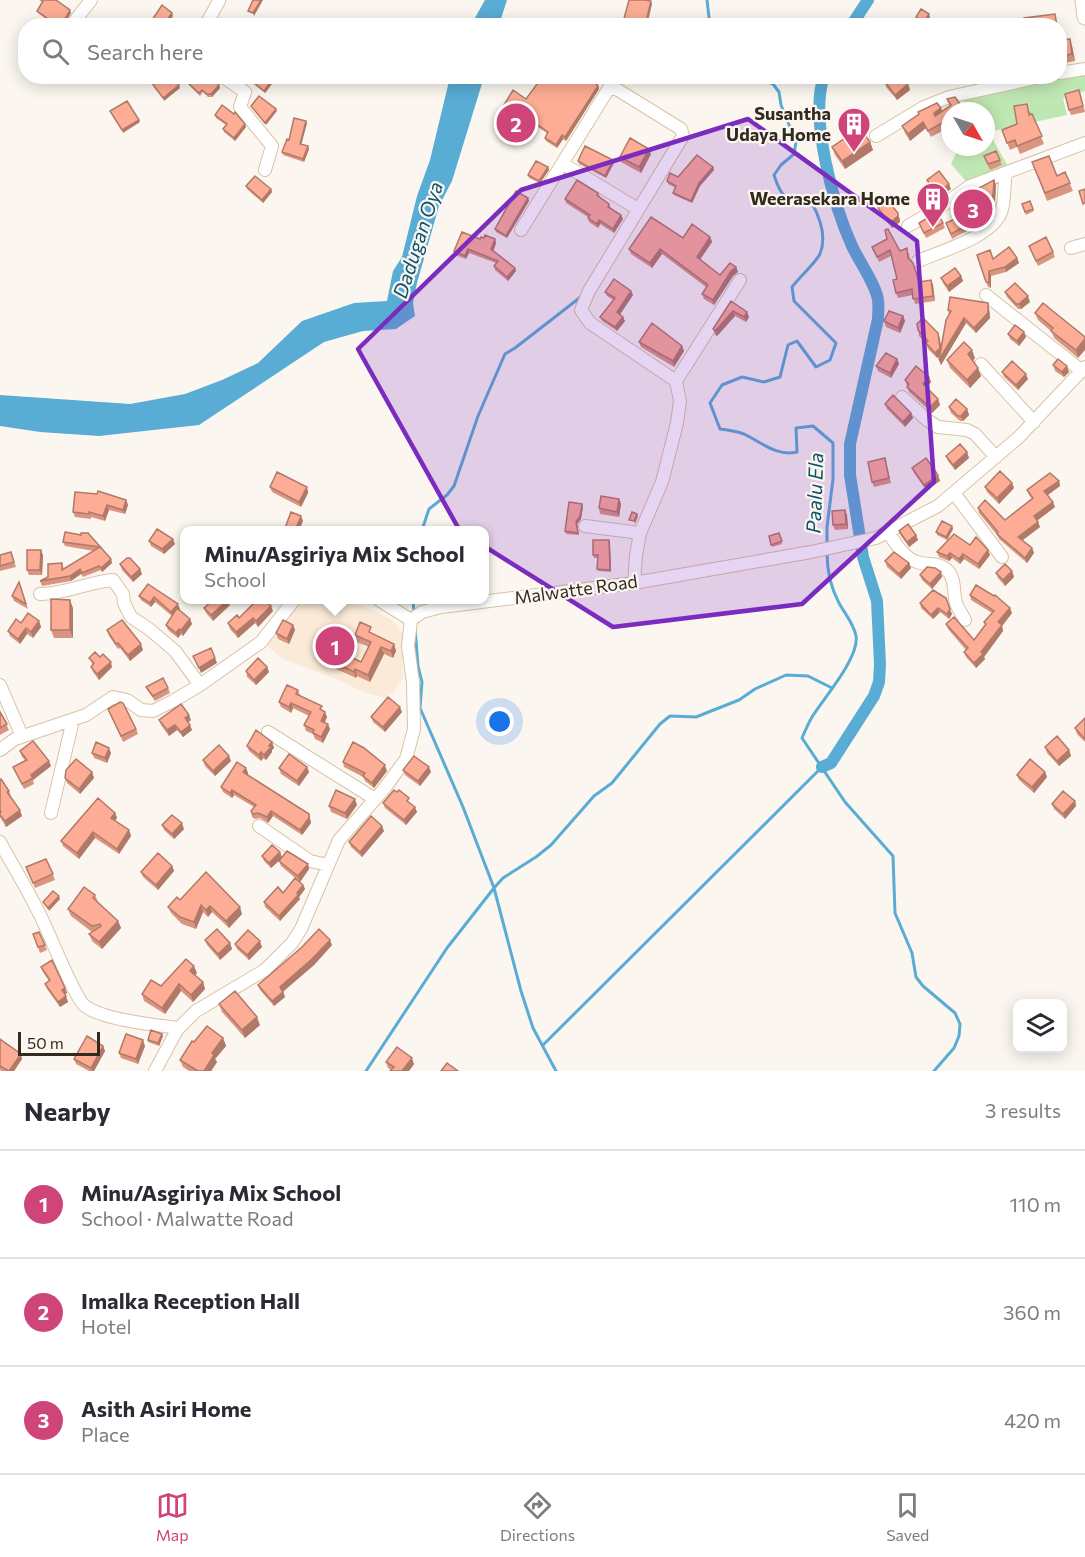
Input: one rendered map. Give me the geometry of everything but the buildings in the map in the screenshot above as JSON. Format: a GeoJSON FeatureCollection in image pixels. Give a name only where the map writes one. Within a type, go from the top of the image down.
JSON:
{"type":"FeatureCollection","features":[{"type":"Feature","properties":{"kind":"main road"},"geometry":{"type":"LineString","coordinates":[[1083,0],[1085,17]]}},
{"type":"Feature","properties":{"kind":"street"},"geometry":{"type":"LineString","coordinates":[[76,18],[91,0]]}},
{"type":"Feature","properties":{"kind":"street"},"geometry":{"type":"LineString","coordinates":[[209,18],[218,0]]}},
{"type":"Feature","properties":{"kind":"street"},"geometry":{"type":"LineString","coordinates":[[1067,72],[1085,69]]}},
{"type":"Feature","properties":{"kind":"street"},"geometry":{"type":"LineString","coordinates":[[234,84],[245,92],[240,107],[273,146],[265,170]]}},
{"type":"Feature","properties":{"kind":"street"},"geometry":{"type":"LineString","coordinates":[[521,230],[563,164],[608,84]]}},
{"type":"Feature","properties":{"kind":"street"},"geometry":{"type":"LineString","coordinates":[[611,84],[681,129],[683,136],[589,291],[581,310],[590,323],[676,381]]}},
{"type":"Feature","properties":{"kind":"street"},"geometry":{"type":"LineString","coordinates":[[876,136],[924,107],[949,97],[1008,84]]}},
{"type":"Feature","properties":{"kind":"street"},"geometry":{"type":"LineString","coordinates":[[908,226],[970,186],[1085,143]]}},
{"type":"Feature","properties":{"kind":"street"},"geometry":{"type":"LineString","coordinates":[[563,164],[638,209]]}},
{"type":"Feature","properties":{"kind":"street"},"geometry":{"type":"LineString","coordinates":[[918,261],[978,236],[999,219],[1003,208],[1006,172]]}},
{"type":"Feature","properties":{"kind":"street"},"geometry":{"type":"LineString","coordinates":[[1071,248],[1085,244]]}},
{"type":"Feature","properties":{"kind":"street"},"geometry":{"type":"LineString","coordinates":[[634,583],[640,533],[662,482],[677,423],[680,401],[676,381],[740,280]]}},
{"type":"Feature","properties":{"kind":"street"},"geometry":{"type":"LineString","coordinates":[[986,295],[1083,369]]}},
{"type":"Feature","properties":{"kind":"street"},"geometry":{"type":"LineString","coordinates":[[981,364],[1034,422]]}},
{"type":"Feature","properties":{"kind":"street","name":"Malwatte Road"},"geometry":{"type":"LineString","coordinates":[[489,601],[634,583],[876,538],[938,506],[954,493],[1034,422],[1083,369]]}},
{"type":"Feature","properties":{"kind":"street"},"geometry":{"type":"LineString","coordinates":[[902,397],[938,427],[968,430],[975,434],[996,457]]}},
{"type":"Feature","properties":{"kind":"street"},"geometry":{"type":"LineString","coordinates":[[954,493],[1002,557]]}},
{"type":"Feature","properties":{"kind":"street"},"geometry":{"type":"LineString","coordinates":[[585,526],[640,533]]}},
{"type":"Feature","properties":{"kind":"street"},"geometry":{"type":"LineString","coordinates":[[888,532],[908,557],[919,563],[939,564],[949,572],[954,584],[956,604],[965,620]]}},
{"type":"Feature","properties":{"kind":"street"},"geometry":{"type":"LineString","coordinates":[[40,594],[56,594],[97,582],[113,580],[123,594],[124,603],[131,617],[175,651],[200,685]]}},
{"type":"Feature","properties":{"kind":"street"},"geometry":{"type":"LineString","coordinates":[[0,750],[22,736],[86,715],[113,698],[127,700],[141,711],[153,711],[200,685],[261,642],[291,604]]}},
{"type":"Feature","properties":{"kind":"street"},"geometry":{"type":"LineString","coordinates":[[155,1071],[161,1056],[179,1028],[196,1011],[265,970],[283,954],[301,929],[339,840],[406,759],[414,729],[413,683],[408,646],[411,620],[385,604]]}},
{"type":"Feature","properties":{"kind":"street","name":"Malwatte Road"},"geometry":{"type":"LineString","coordinates":[[411,620],[422,612],[465,604]]}},
{"type":"Feature","properties":{"kind":"street"},"geometry":{"type":"LineString","coordinates":[[0,685],[22,736]]}},
{"type":"Feature","properties":{"kind":"street"},"geometry":{"type":"LineString","coordinates":[[51,813],[73,720]]}},
{"type":"Feature","properties":{"kind":"street"},"geometry":{"type":"LineString","coordinates":[[268,732],[375,799]]}},
{"type":"Feature","properties":{"kind":"street"},"geometry":{"type":"LineString","coordinates":[[260,826],[310,861],[328,865]]}},
{"type":"Feature","properties":{"kind":"street"},"geometry":{"type":"LineString","coordinates":[[0,842],[40,914],[84,1006],[140,1023],[179,1028]]}},
{"type":"Feature","properties":{"kind":"highlighted area"},"geometry":{"type":"Polygon","coordinates":[[[748,119],[917,241],[934,482],[802,604],[613,627],[460,531],[358,349],[521,190],[748,119]]]}},
{"type":"Feature","properties":{"kind":"shaded area"},"geometry":{"type":"Polygon","coordinates":[[[301,604],[355,604],[374,610],[393,621],[402,632],[403,677],[394,692],[385,698],[366,693],[283,659],[268,647],[268,641],[292,611],[301,604]]]}},
{"type":"Feature","properties":{"kind":"green space"},"geometry":{"type":"Polygon","coordinates":[[[1085,69],[1085,91],[1063,98],[1067,115],[995,131],[995,102],[964,102],[959,95],[1011,84],[1067,84],[1067,74],[1085,69]]]}},
{"type":"Feature","properties":{"kind":"green space"},"geometry":{"type":"Polygon","coordinates":[[[995,143],[1010,170],[970,186],[951,164],[955,156],[995,156],[995,143]]]}},
{"type":"Feature","properties":{"kind":"water"},"geometry":{"type":"Polygon","coordinates":[[[485,0],[507,0],[501,18],[475,18],[485,0]]]}},
{"type":"Feature","properties":{"kind":"water","name":"Dadugan Oya"},"geometry":{"type":"Polygon","coordinates":[[[448,84],[482,84],[452,181],[439,206],[417,283],[413,303],[415,316],[396,329],[363,331],[324,342],[199,425],[99,436],[40,432],[0,426],[0,395],[130,404],[185,394],[258,363],[302,321],[354,303],[387,301],[393,271],[402,257],[417,196],[430,160],[448,84]]]}},
{"type":"Feature","properties":{"kind":"waterway","name":"Paalu Ela"},"geometry":{"type":"LineString","coordinates":[[707,0],[709,18]]}},
{"type":"Feature","properties":{"kind":"waterway"},"geometry":{"type":"LineString","coordinates":[[856,18],[868,0]]}},
{"type":"Feature","properties":{"kind":"waterway","name":"Paalu Ela"},"geometry":{"type":"LineString","coordinates":[[773,84],[779,92],[781,105],[796,142],[794,154],[781,165],[774,175],[786,198],[812,203],[822,228],[823,241],[820,254],[792,287],[794,301],[836,343],[830,360],[816,367],[797,341],[788,345],[780,377],[764,382],[742,377],[722,385],[710,403],[720,429],[744,434],[776,451],[797,452],[796,428],[813,426],[833,443],[833,479],[827,544]]}},
{"type":"Feature","properties":{"kind":"waterway"},"geometry":{"type":"LineString","coordinates":[[822,84],[820,115],[831,186],[845,229],[874,287],[878,302],[878,319],[850,444],[850,475],[863,557],[877,601],[880,664],[879,682],[874,696],[831,763],[822,767]]}},
{"type":"Feature","properties":{"kind":"waterway"},"geometry":{"type":"LineString","coordinates":[[423,526],[429,509],[447,495],[454,486],[478,416],[505,354],[582,296]]}},
{"type":"Feature","properties":{"kind":"waterway"},"geometry":{"type":"LineString","coordinates":[[827,553],[832,585],[853,627],[856,645],[847,666],[812,717],[802,738],[845,802],[893,856],[895,913],[912,953],[916,977],[923,986],[955,1013],[960,1024],[959,1036],[954,1048],[934,1071]]}},
{"type":"Feature","properties":{"kind":"waterway"},"geometry":{"type":"LineString","coordinates":[[413,604],[414,613]]}},
{"type":"Feature","properties":{"kind":"waterway"},"geometry":{"type":"LineString","coordinates":[[415,628],[418,666],[422,682],[420,708],[463,807],[494,888],[533,1028],[556,1071]]}},
{"type":"Feature","properties":{"kind":"waterway"},"geometry":{"type":"LineString","coordinates":[[366,1071],[447,948],[494,888],[503,878],[551,845],[594,796],[612,783],[660,724],[670,716],[696,717],[739,700],[755,689],[786,675],[808,676],[832,688]]}},
{"type":"Feature","properties":{"kind":"waterway"},"geometry":{"type":"LineString","coordinates":[[543,1045],[822,767]]}},
{"type":"Feature","properties":{"kind":"place","name":"Imalka Reception Hall"},"geometry":{"type":"Point","coordinates":[516,123]}},
{"type":"Feature","properties":{"kind":"place","name":"Susantha Udaya Home"},"geometry":{"type":"Point","coordinates":[854,153]}},
{"type":"Feature","properties":{"kind":"place","name":"Asith Asiri Home"},"geometry":{"type":"Point","coordinates":[973,209]}},
{"type":"Feature","properties":{"kind":"place","name":"Weerasekara Home"},"geometry":{"type":"Point","coordinates":[933,228]}},
{"type":"Feature","properties":{"kind":"place","name":"Minu/Asgiriya Mix School"},"geometry":{"type":"Point","coordinates":[335,646]}}]}
